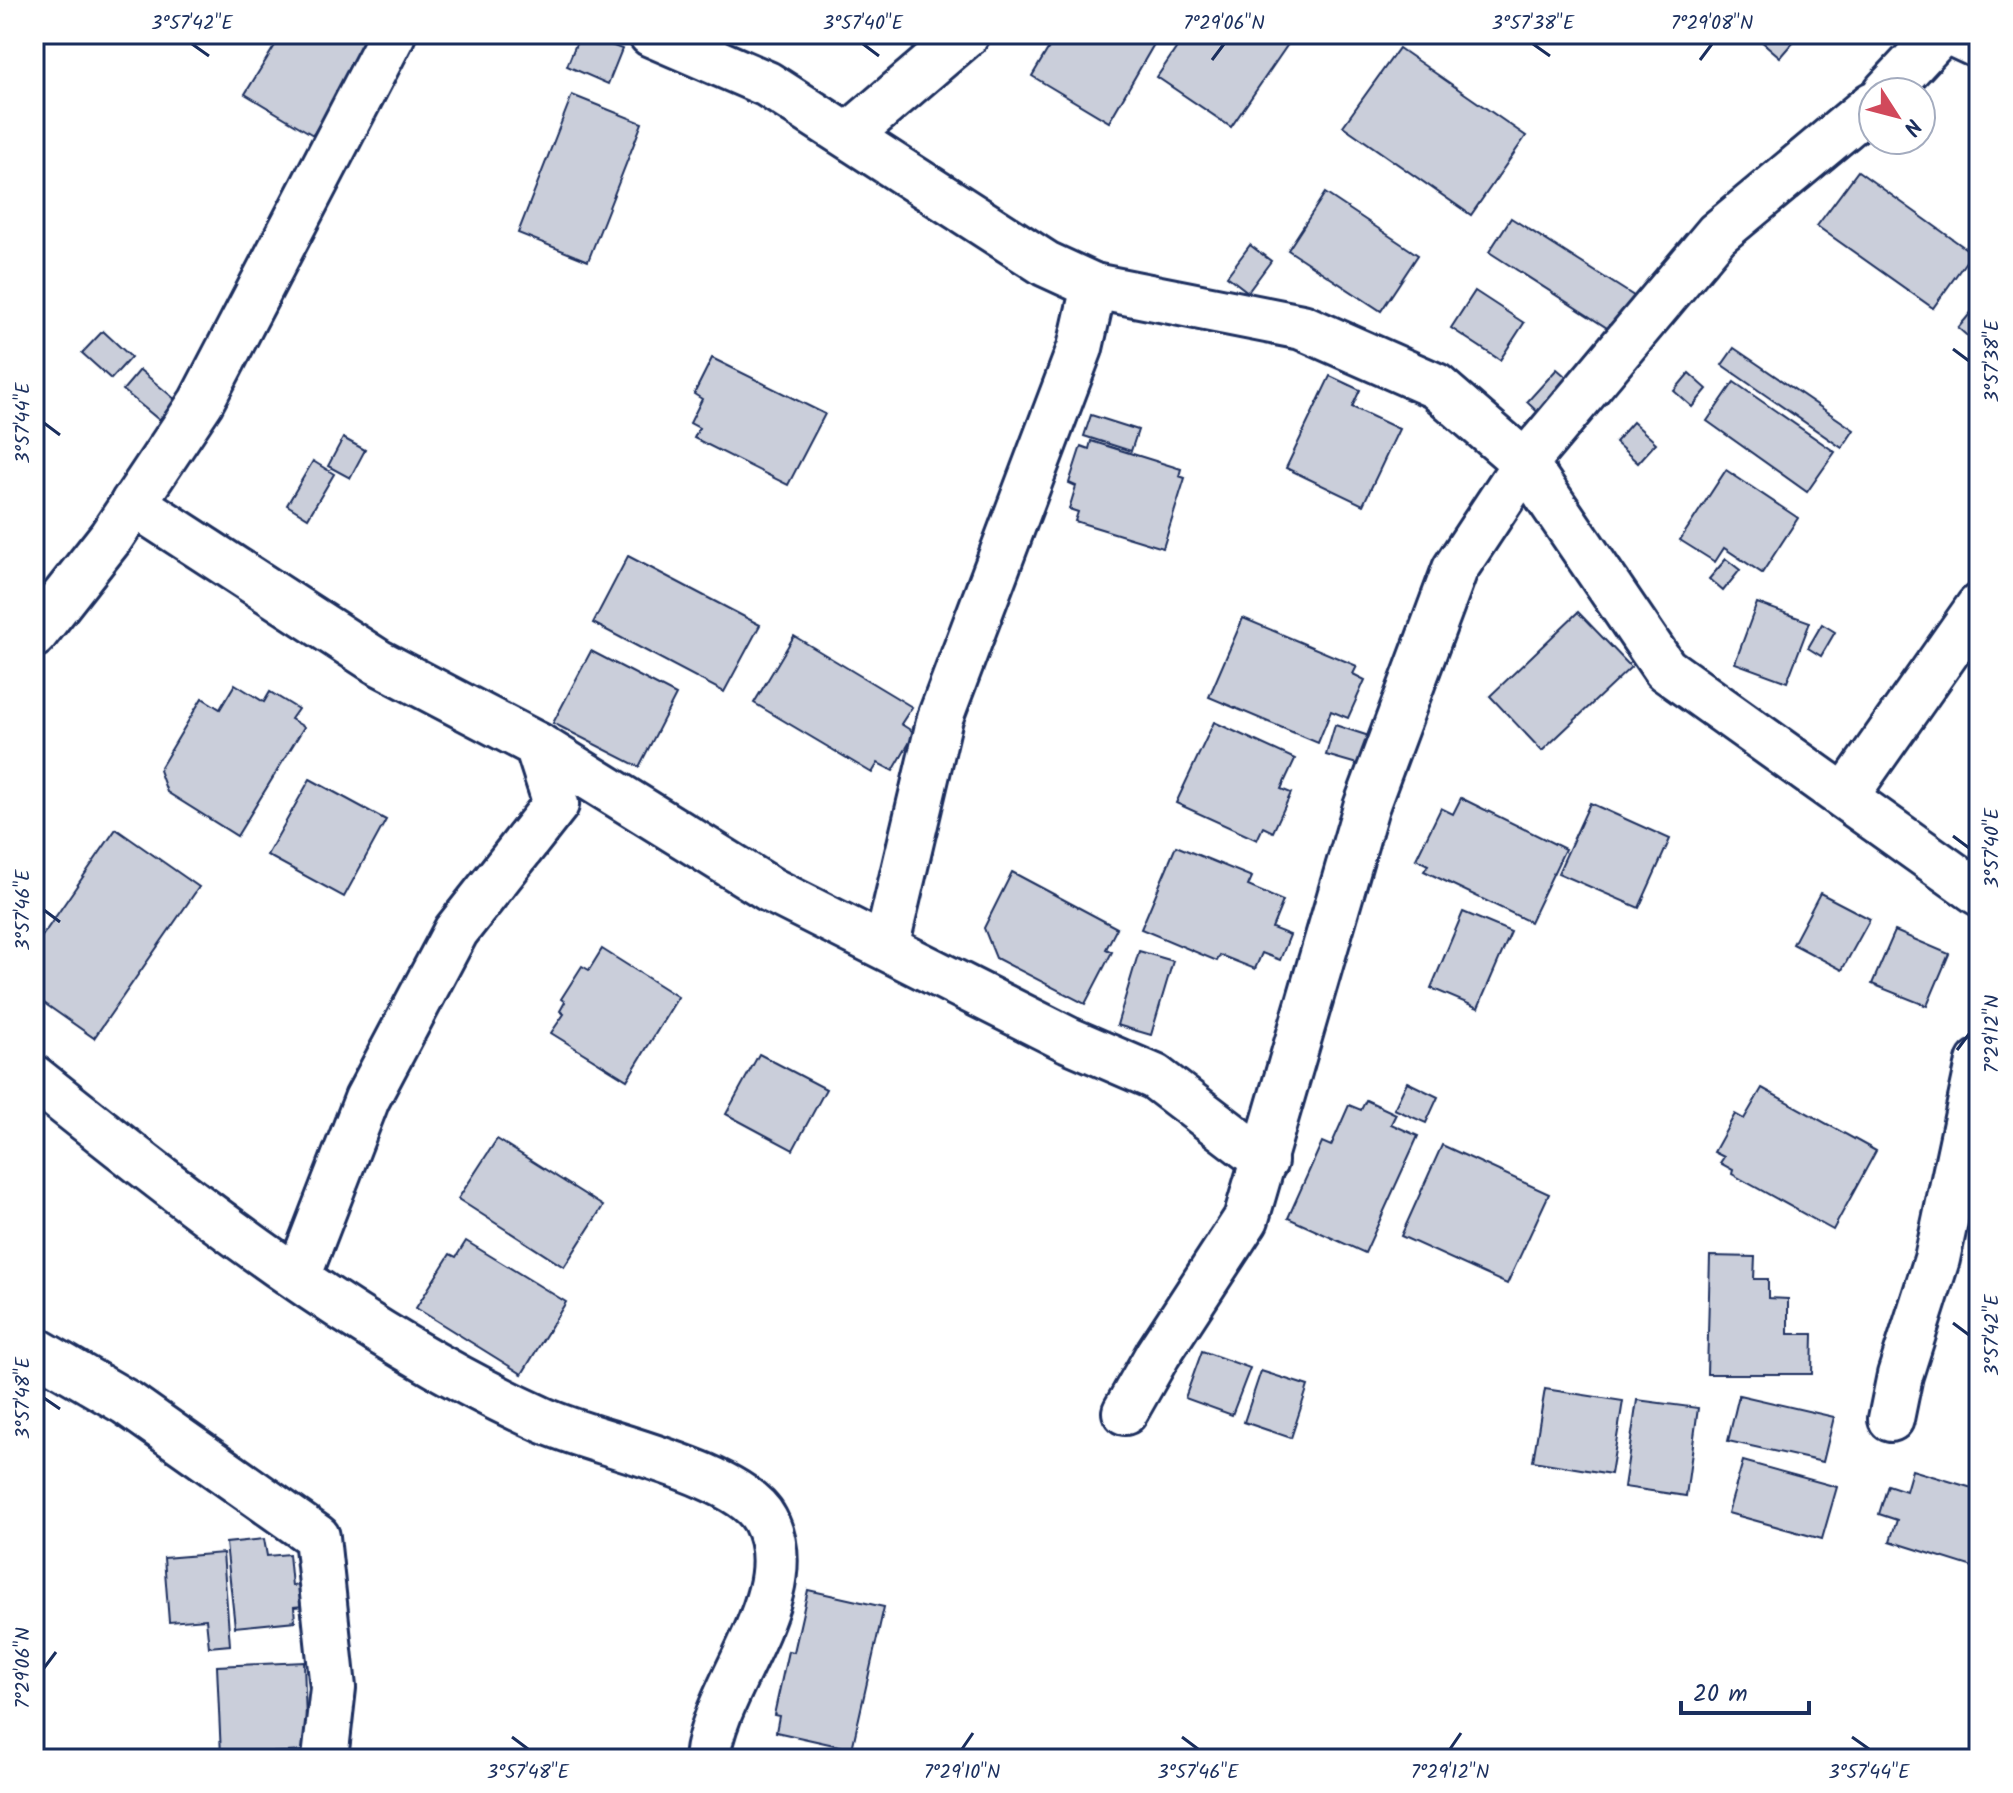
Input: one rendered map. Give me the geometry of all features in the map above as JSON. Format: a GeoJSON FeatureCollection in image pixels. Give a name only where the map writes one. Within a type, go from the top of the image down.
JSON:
{"type":"FeatureCollection","features":[{"type":"Feature","properties":{"kind":"street"},"geometry":{"type":"LineString","coordinates":[[34,635],[111,537],[201,402],[393,34]]}},
{"type":"Feature","properties":{"kind":"street"},"geometry":{"type":"LineString","coordinates":[[651,34],[767,84],[1046,264],[1094,286],[1302,327],[1436,386],[1525,463],[1665,669],[1979,893]]}},
{"type":"Feature","properties":{"kind":"street"},"geometry":{"type":"LineString","coordinates":[[849,135],[967,34]]}},
{"type":"Feature","properties":{"kind":"street"},"geometry":{"type":"LineString","coordinates":[[1901,76],[1940,34]]}},
{"type":"Feature","properties":{"kind":"street"},"geometry":{"type":"LineString","coordinates":[[1953,34],[1979,46]]}},
{"type":"Feature","properties":{"kind":"street"},"geometry":{"type":"LineString","coordinates":[[1125,1412],[1158,1354],[1246,1219],[1366,807],[1455,569],[1525,463],[1717,234],[1857,117]]}},
{"type":"Feature","properties":{"kind":"street"},"geometry":{"type":"LineString","coordinates":[[886,947],[940,718],[1080,348],[1094,286]]}},
{"type":"Feature","properties":{"kind":"street"},"geometry":{"type":"LineString","coordinates":[[133,503],[378,662],[537,745],[771,890],[1069,1040],[1155,1077],[1265,1161]]}},
{"type":"Feature","properties":{"kind":"street"},"geometry":{"type":"LineString","coordinates":[[1845,797],[1979,606]]}},
{"type":"Feature","properties":{"kind":"street"},"geometry":{"type":"LineString","coordinates":[[298,1277],[367,1099],[456,931],[556,804],[537,745]]}},
{"type":"Feature","properties":{"kind":"street"},"geometry":{"type":"LineString","coordinates":[[1891,1419],[1900,1375],[1937,1259],[1979,1062]]}},
{"type":"Feature","properties":{"kind":"street"},"geometry":{"type":"LineString","coordinates":[[34,1078],[199,1210],[369,1324],[500,1400],[564,1430],[704,1475],[744,1497],[765,1520],[775,1557],[767,1609],[724,1696],[709,1737],[707,1759]]}},
{"type":"Feature","properties":{"kind":"street"},"geometry":{"type":"LineString","coordinates":[[34,1349],[127,1403],[317,1537],[333,1688],[325,1759]]}},
{"type":"Feature","properties":{"kind":"building"},"geometry":{"type":"Polygon","coordinates":[[[282,34],[374,34],[313,135],[245,94],[282,34]]]}},
{"type":"Feature","properties":{"kind":"building"},"geometry":{"type":"Polygon","coordinates":[[[580,34],[622,49],[608,84],[567,66],[580,34]]]}},
{"type":"Feature","properties":{"kind":"building"},"geometry":{"type":"Polygon","coordinates":[[[1057,34],[1137,34],[1154,44],[1109,122],[1032,76],[1057,34]]]}},
{"type":"Feature","properties":{"kind":"building"},"geometry":{"type":"Polygon","coordinates":[[[1186,34],[1295,34],[1231,127],[1157,77],[1186,34]]]}},
{"type":"Feature","properties":{"kind":"building"},"geometry":{"type":"Polygon","coordinates":[[[1753,34],[1800,34],[1780,57],[1753,34]]]}},
{"type":"Feature","properties":{"kind":"building"},"geometry":{"type":"Polygon","coordinates":[[[1399,48],[1526,136],[1471,215],[1343,126],[1399,48]]]}},
{"type":"Feature","properties":{"kind":"building"},"geometry":{"type":"Polygon","coordinates":[[[572,95],[642,123],[588,261],[518,233],[572,95]]]}},
{"type":"Feature","properties":{"kind":"building"},"geometry":{"type":"Polygon","coordinates":[[[1858,171],[1972,253],[1933,308],[1817,226],[1858,171]]]}},
{"type":"Feature","properties":{"kind":"building"},"geometry":{"type":"Polygon","coordinates":[[[1325,193],[1418,255],[1381,311],[1288,250],[1325,193]]]}},
{"type":"Feature","properties":{"kind":"building"},"geometry":{"type":"Polygon","coordinates":[[[1511,218],[1637,298],[1615,333],[1489,252],[1511,218]]]}},
{"type":"Feature","properties":{"kind":"building"},"geometry":{"type":"Polygon","coordinates":[[[1250,245],[1271,261],[1248,292],[1227,276],[1250,245]]]}},
{"type":"Feature","properties":{"kind":"building"},"geometry":{"type":"Polygon","coordinates":[[[1475,291],[1524,323],[1500,360],[1451,328],[1475,291]]]}},
{"type":"Feature","properties":{"kind":"building"},"geometry":{"type":"Polygon","coordinates":[[[1979,303],[1979,346],[1958,328],[1979,303]]]}},
{"type":"Feature","properties":{"kind":"building"},"geometry":{"type":"Polygon","coordinates":[[[103,331],[131,357],[111,379],[82,353],[103,331]]]}},
{"type":"Feature","properties":{"kind":"building"},"geometry":{"type":"Polygon","coordinates":[[[1734,348],[1854,430],[1842,448],[1722,365],[1734,348]]]}},
{"type":"Feature","properties":{"kind":"building"},"geometry":{"type":"Polygon","coordinates":[[[712,358],[825,414],[788,485],[694,438],[699,428],[690,423],[702,399],[694,394],[712,358]]]}},
{"type":"Feature","properties":{"kind":"building"},"geometry":{"type":"Polygon","coordinates":[[[1557,369],[1579,388],[1548,422],[1527,402],[1557,369]]]}},
{"type":"Feature","properties":{"kind":"building"},"geometry":{"type":"Polygon","coordinates":[[[140,370],[176,400],[159,420],[123,390],[140,370]]]}},
{"type":"Feature","properties":{"kind":"building"},"geometry":{"type":"Polygon","coordinates":[[[1689,373],[1707,389],[1692,407],[1674,391],[1689,373]]]}},
{"type":"Feature","properties":{"kind":"building"},"geometry":{"type":"Polygon","coordinates":[[[1330,376],[1360,390],[1352,407],[1399,429],[1363,505],[1286,468],[1330,376]]]}},
{"type":"Feature","properties":{"kind":"building"},"geometry":{"type":"Polygon","coordinates":[[[1734,382],[1835,452],[1807,492],[1707,421],[1734,382]]]}},
{"type":"Feature","properties":{"kind":"building"},"geometry":{"type":"Polygon","coordinates":[[[1091,415],[1138,430],[1131,451],[1084,436],[1091,415]]]}},
{"type":"Feature","properties":{"kind":"building"},"geometry":{"type":"Polygon","coordinates":[[[1633,422],[1656,443],[1638,463],[1615,442],[1633,422]]]}},
{"type":"Feature","properties":{"kind":"building"},"geometry":{"type":"Polygon","coordinates":[[[343,438],[365,450],[350,478],[328,466],[343,438]]]}},
{"type":"Feature","properties":{"kind":"building"},"geometry":{"type":"Polygon","coordinates":[[[1091,441],[1181,469],[1179,476],[1185,478],[1163,548],[1075,521],[1078,512],[1069,509],[1076,486],[1069,483],[1081,446],[1089,449],[1091,441]]]}},
{"type":"Feature","properties":{"kind":"building"},"geometry":{"type":"Polygon","coordinates":[[[313,461],[334,474],[308,518],[287,505],[313,461]]]}},
{"type":"Feature","properties":{"kind":"building"},"geometry":{"type":"Polygon","coordinates":[[[1726,470],[1798,518],[1762,573],[1724,548],[1715,562],[1680,540],[1726,470]]]}},
{"type":"Feature","properties":{"kind":"building"},"geometry":{"type":"Polygon","coordinates":[[[628,556],[760,625],[724,692],[593,623],[628,556]]]}},
{"type":"Feature","properties":{"kind":"building"},"geometry":{"type":"Polygon","coordinates":[[[1726,559],[1740,570],[1723,591],[1709,579],[1726,559]]]}},
{"type":"Feature","properties":{"kind":"building"},"geometry":{"type":"Polygon","coordinates":[[[1757,603],[1810,622],[1787,682],[1735,663],[1757,603]]]}},
{"type":"Feature","properties":{"kind":"building"},"geometry":{"type":"Polygon","coordinates":[[[1578,612],[1631,667],[1542,751],[1490,696],[1578,612]]]}},
{"type":"Feature","properties":{"kind":"building"},"geometry":{"type":"Polygon","coordinates":[[[1243,618],[1357,666],[1353,674],[1365,680],[1348,718],[1331,711],[1318,743],[1209,697],[1243,618]]]}},
{"type":"Feature","properties":{"kind":"building"},"geometry":{"type":"Polygon","coordinates":[[[1822,624],[1835,632],[1821,656],[1808,648],[1822,624]]]}},
{"type":"Feature","properties":{"kind":"building"},"geometry":{"type":"Polygon","coordinates":[[[794,636],[912,707],[901,724],[915,733],[893,771],[878,763],[872,773],[754,703],[794,636]]]}},
{"type":"Feature","properties":{"kind":"building"},"geometry":{"type":"Polygon","coordinates":[[[591,651],[676,695],[639,767],[553,723],[591,651]]]}},
{"type":"Feature","properties":{"kind":"building"},"geometry":{"type":"Polygon","coordinates":[[[235,684],[264,702],[270,692],[298,709],[291,719],[304,727],[237,836],[167,792],[159,770],[202,698],[220,709],[235,684]]]}},
{"type":"Feature","properties":{"kind":"building"},"geometry":{"type":"Polygon","coordinates":[[[1214,722],[1295,759],[1281,789],[1291,793],[1273,832],[1263,827],[1257,840],[1176,803],[1214,722]]]}},
{"type":"Feature","properties":{"kind":"building"},"geometry":{"type":"Polygon","coordinates":[[[1335,725],[1372,737],[1364,766],[1326,755],[1335,725]]]}},
{"type":"Feature","properties":{"kind":"building"},"geometry":{"type":"Polygon","coordinates":[[[310,779],[386,820],[344,897],[267,855],[310,779]]]}},
{"type":"Feature","properties":{"kind":"building"},"geometry":{"type":"Polygon","coordinates":[[[1461,798],[1565,849],[1530,922],[1424,871],[1428,865],[1416,859],[1441,808],[1453,814],[1461,798]]]}},
{"type":"Feature","properties":{"kind":"building"},"geometry":{"type":"Polygon","coordinates":[[[1590,803],[1670,839],[1639,908],[1558,873],[1590,803]]]}},
{"type":"Feature","properties":{"kind":"building"},"geometry":{"type":"Polygon","coordinates":[[[116,829],[199,887],[94,1038],[34,996],[34,948],[116,829]]]}},
{"type":"Feature","properties":{"kind":"building"},"geometry":{"type":"Polygon","coordinates":[[[1176,846],[1252,877],[1248,886],[1283,901],[1272,928],[1290,935],[1280,960],[1262,953],[1255,969],[1220,955],[1217,961],[1141,929],[1176,846]]]}},
{"type":"Feature","properties":{"kind":"building"},"geometry":{"type":"Polygon","coordinates":[[[1012,872],[1117,928],[1106,949],[1112,952],[1085,1004],[996,958],[984,928],[1012,872]]]}},
{"type":"Feature","properties":{"kind":"building"},"geometry":{"type":"Polygon","coordinates":[[[1820,893],[1870,919],[1842,970],[1793,944],[1820,893]]]}},
{"type":"Feature","properties":{"kind":"building"},"geometry":{"type":"Polygon","coordinates":[[[1463,912],[1511,932],[1478,1008],[1431,988],[1463,912]]]}},
{"type":"Feature","properties":{"kind":"building"},"geometry":{"type":"Polygon","coordinates":[[[1895,931],[1949,954],[1927,1006],[1872,984],[1895,931]]]}},
{"type":"Feature","properties":{"kind":"building"},"geometry":{"type":"Polygon","coordinates":[[[602,949],[678,997],[627,1080],[551,1033],[564,1014],[560,1011],[565,1002],[561,999],[582,966],[589,970],[602,949]]]}},
{"type":"Feature","properties":{"kind":"building"},"geometry":{"type":"Polygon","coordinates":[[[1139,951],[1173,961],[1151,1035],[1117,1025],[1139,951]]]}},
{"type":"Feature","properties":{"kind":"building"},"geometry":{"type":"Polygon","coordinates":[[[759,1054],[826,1089],[793,1150],[726,1114],[759,1054]]]}},
{"type":"Feature","properties":{"kind":"building"},"geometry":{"type":"Polygon","coordinates":[[[1407,1082],[1438,1097],[1426,1123],[1394,1109],[1407,1082]]]}},
{"type":"Feature","properties":{"kind":"building"},"geometry":{"type":"Polygon","coordinates":[[[1762,1088],[1876,1151],[1833,1230],[1732,1174],[1733,1170],[1720,1163],[1724,1157],[1714,1152],[1735,1114],[1744,1119],[1762,1088]]]}},
{"type":"Feature","properties":{"kind":"building"},"geometry":{"type":"Polygon","coordinates":[[[1366,1100],[1396,1114],[1391,1124],[1418,1136],[1365,1253],[1288,1218],[1322,1142],[1331,1146],[1349,1105],[1361,1110],[1366,1100]]]}},
{"type":"Feature","properties":{"kind":"building"},"geometry":{"type":"Polygon","coordinates":[[[497,1139],[603,1206],[564,1267],[458,1199],[497,1139]]]}},
{"type":"Feature","properties":{"kind":"building"},"geometry":{"type":"Polygon","coordinates":[[[1442,1145],[1549,1194],[1507,1284],[1401,1236],[1442,1145]]]}},
{"type":"Feature","properties":{"kind":"building"},"geometry":{"type":"Polygon","coordinates":[[[466,1241],[566,1302],[522,1374],[416,1308],[450,1254],[456,1257],[466,1241]]]}},
{"type":"Feature","properties":{"kind":"building"},"geometry":{"type":"Polygon","coordinates":[[[1710,1256],[1755,1257],[1754,1279],[1768,1279],[1768,1298],[1788,1299],[1788,1334],[1813,1334],[1812,1374],[1707,1374],[1710,1256]]]}},
{"type":"Feature","properties":{"kind":"building"},"geometry":{"type":"Polygon","coordinates":[[[1202,1351],[1250,1368],[1232,1415],[1185,1398],[1202,1351]]]}},
{"type":"Feature","properties":{"kind":"building"},"geometry":{"type":"Polygon","coordinates":[[[1261,1371],[1308,1386],[1291,1438],[1244,1422],[1261,1371]]]}},
{"type":"Feature","properties":{"kind":"building"},"geometry":{"type":"Polygon","coordinates":[[[1545,1389],[1623,1401],[1611,1474],[1533,1461],[1545,1389]]]}},
{"type":"Feature","properties":{"kind":"building"},"geometry":{"type":"Polygon","coordinates":[[[1739,1395],[1834,1417],[1823,1462],[1728,1441],[1739,1395]]]}},
{"type":"Feature","properties":{"kind":"building"},"geometry":{"type":"Polygon","coordinates":[[[1637,1400],[1698,1408],[1686,1496],[1624,1487],[1637,1400]]]}},
{"type":"Feature","properties":{"kind":"building"},"geometry":{"type":"Polygon","coordinates":[[[1743,1461],[1837,1487],[1822,1539],[1728,1513],[1743,1461]]]}},
{"type":"Feature","properties":{"kind":"building"},"geometry":{"type":"Polygon","coordinates":[[[1912,1470],[1979,1490],[1979,1569],[1890,1541],[1897,1520],[1879,1514],[1888,1485],[1906,1491],[1912,1470]]]}},
{"type":"Feature","properties":{"kind":"building"},"geometry":{"type":"Polygon","coordinates":[[[264,1539],[267,1556],[289,1554],[292,1586],[313,1583],[315,1605],[294,1607],[295,1621],[235,1627],[226,1543],[264,1539]]]}},
{"type":"Feature","properties":{"kind":"building"},"geometry":{"type":"Polygon","coordinates":[[[223,1553],[230,1645],[209,1647],[206,1619],[169,1622],[164,1558],[223,1553]]]}},
{"type":"Feature","properties":{"kind":"building"},"geometry":{"type":"Polygon","coordinates":[[[808,1590],[884,1607],[852,1749],[776,1732],[779,1716],[774,1715],[788,1651],[794,1652],[808,1590]]]}},
{"type":"Feature","properties":{"kind":"building"},"geometry":{"type":"Polygon","coordinates":[[[304,1662],[307,1751],[221,1755],[217,1666],[304,1662]]]}}]}
